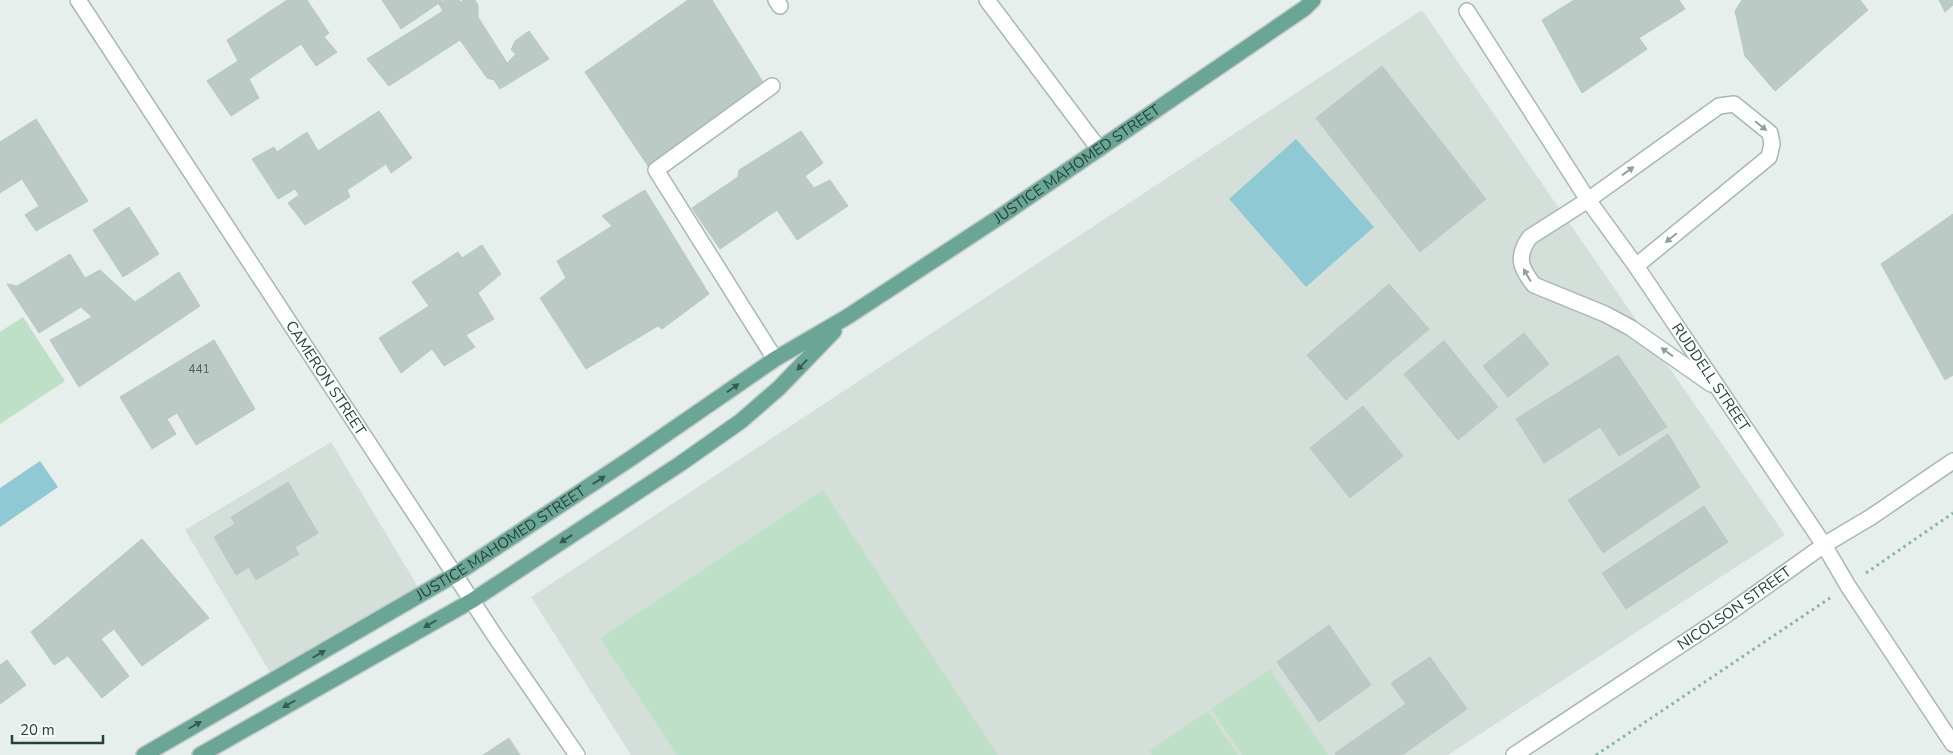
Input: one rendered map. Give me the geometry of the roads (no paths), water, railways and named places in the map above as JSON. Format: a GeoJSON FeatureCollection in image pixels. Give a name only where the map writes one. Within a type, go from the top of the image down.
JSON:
{"type":"FeatureCollection","features":[{"type":"Feature","properties":{"kind":"main road","name":"JUSTICE MAHOMED STREET"},"geometry":{"type":"LineString","coordinates":[[144,755],[456,574],[633,457],[775,359],[847,317],[1098,149],[1309,4],[1325,0]]}},
{"type":"Feature","properties":{"kind":"main road","name":"JUSTICE MAHOMED STREET"},"geometry":{"type":"LineString","coordinates":[[200,755],[473,600],[680,464],[741,421],[779,388],[847,317]]}},
{"type":"Feature","properties":{"kind":"street","name":"CAMERON STREET"},"geometry":{"type":"LineString","coordinates":[[78,0],[495,636],[577,755]]}},
{"type":"Feature","properties":{"kind":"street"},"geometry":{"type":"LineString","coordinates":[[987,0],[1098,149]]}},
{"type":"Feature","properties":{"kind":"street","name":"RUDDELL STREET"},"geometry":{"type":"LineString","coordinates":[[1466,11],[1588,200],[1636,266],[1824,545],[1848,586],[1953,744]]}},
{"type":"Feature","properties":{"kind":"street"},"geometry":{"type":"LineString","coordinates":[[772,86],[656,170],[775,359]]}},
{"type":"Feature","properties":{"kind":"street"},"geometry":{"type":"LineString","coordinates":[[1636,266],[1769,157],[1772,144],[1770,133],[1734,104],[1719,106],[1588,200],[1530,237],[1523,246],[1521,254],[1521,264],[1526,276],[1534,285],[1606,314],[1631,328],[1720,391]]}},
{"type":"Feature","properties":{"kind":"street","name":"NICOLSON STREET"},"geometry":{"type":"LineString","coordinates":[[1514,755],[1726,615],[1824,545],[1870,517],[1953,461]]}},
{"type":"Feature","properties":{"kind":"water"},"geometry":{"type":"Polygon","coordinates":[[[1296,139],[1374,227],[1306,287],[1229,199],[1296,139]]]}},
{"type":"Feature","properties":{"kind":"water"},"geometry":{"type":"Polygon","coordinates":[[[40,461],[58,487],[0,527],[0,488],[40,461]]]}}]}
